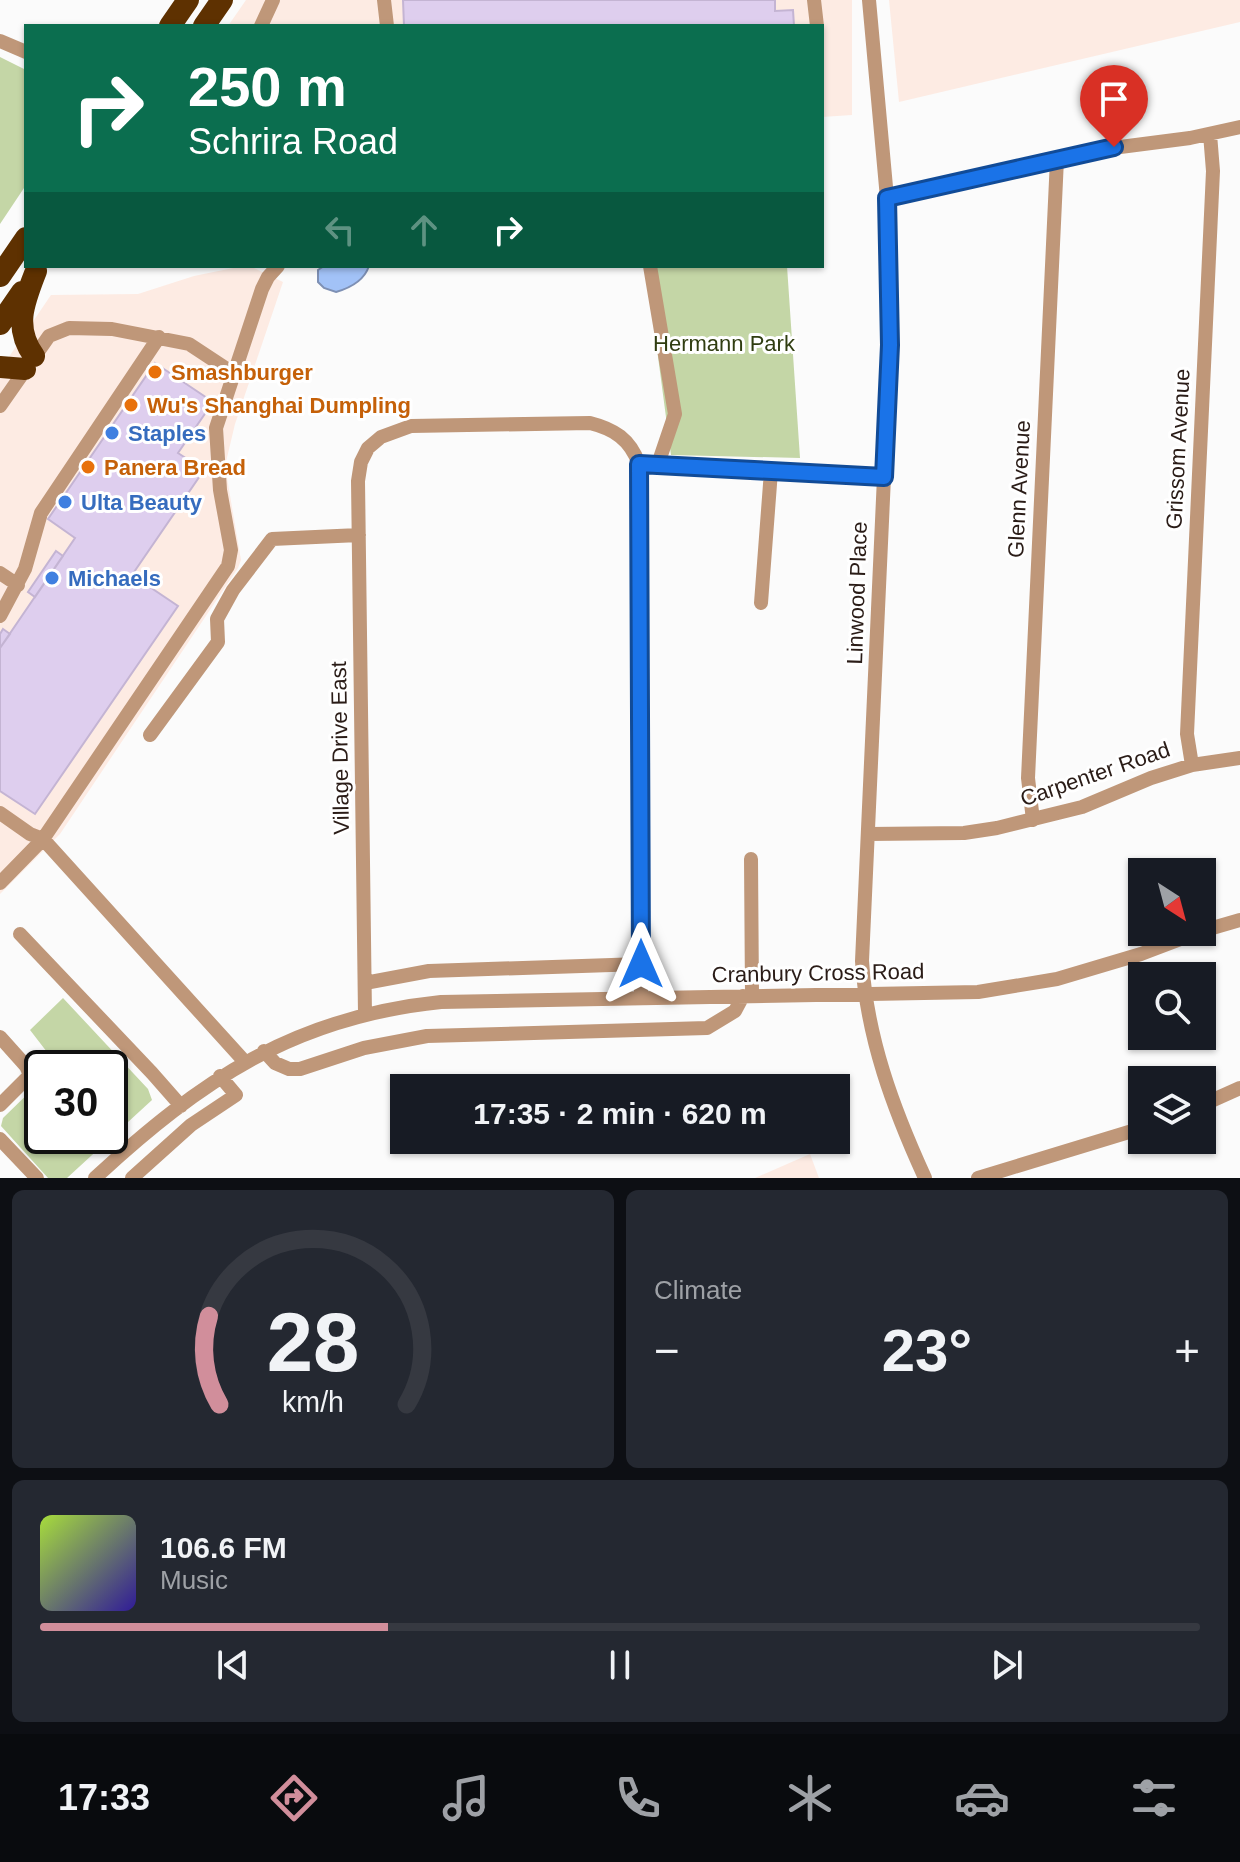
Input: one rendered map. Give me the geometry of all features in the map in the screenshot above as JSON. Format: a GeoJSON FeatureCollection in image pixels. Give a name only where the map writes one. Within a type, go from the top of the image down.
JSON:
{"type":"FeatureCollection","features":[{"type":"Feature","properties":{"kind":"highway"},"geometry":{"type":"LineString","coordinates":[[171,24],[188,0]]}},
{"type":"Feature","properties":{"kind":"highway"},"geometry":{"type":"LineString","coordinates":[[206,24],[224,0]]}},
{"type":"Feature","properties":{"kind":"highway"},"geometry":{"type":"LineString","coordinates":[[216,24],[224,0]]}},
{"type":"Feature","properties":{"kind":"highway"},"geometry":{"type":"LineString","coordinates":[[0,276],[24,241]]}},
{"type":"Feature","properties":{"kind":"highway"},"geometry":{"type":"LineString","coordinates":[[0,324],[38,269]]}},
{"type":"Feature","properties":{"kind":"highway"},"geometry":{"type":"LineString","coordinates":[[0,367],[29,363],[21,330],[21,312],[38,269]]}},
{"type":"Feature","properties":{"kind":"street"},"geometry":{"type":"LineString","coordinates":[[261,24],[273,0]]}},
{"type":"Feature","properties":{"kind":"street"},"geometry":{"type":"LineString","coordinates":[[384,0],[387,24]]}},
{"type":"Feature","properties":{"kind":"street"},"geometry":{"type":"LineString","coordinates":[[814,0],[817,24]]}},
{"type":"Feature","properties":{"kind":"street","name":"Linwood Place"},"geometry":{"type":"LineString","coordinates":[[869,0],[887,198],[890,345],[862,961],[864,994],[884,1080],[925,1178]]}},
{"type":"Feature","properties":{"kind":"street"},"geometry":{"type":"LineString","coordinates":[[0,41],[24,51]]}},
{"type":"Feature","properties":{"kind":"street"},"geometry":{"type":"LineString","coordinates":[[887,198],[1108,148],[1240,127]]}},
{"type":"Feature","properties":{"kind":"street","name":"Grissom Avenue"},"geometry":{"type":"LineString","coordinates":[[1192,765],[1187,734],[1213,171],[1210,134]]}},
{"type":"Feature","properties":{"kind":"street","name":"Glenn Avenue"},"geometry":{"type":"LineString","coordinates":[[1033,820],[1028,778],[1057,159]]}},
{"type":"Feature","properties":{"kind":"street"},"geometry":{"type":"LineString","coordinates":[[0,883],[43,839],[228,566],[231,550],[220,490],[216,428],[262,289],[276,268]]}},
{"type":"Feature","properties":{"kind":"street"},"geometry":{"type":"LineString","coordinates":[[650,268],[675,414],[658,464]]}},
{"type":"Feature","properties":{"kind":"street"},"geometry":{"type":"LineString","coordinates":[[0,406],[49,336],[69,328],[112,329],[189,344],[233,373]]}},
{"type":"Feature","properties":{"kind":"street"},"geometry":{"type":"LineString","coordinates":[[0,616],[18,585],[41,513],[159,337]]}},
{"type":"Feature","properties":{"kind":"street","name":"Village Drive East"},"geometry":{"type":"LineString","coordinates":[[365,1014],[358,481],[361,462],[368,448],[381,437],[411,426],[590,423],[611,428],[634,451],[639,464]]}},
{"type":"Feature","properties":{"kind":"street"},"geometry":{"type":"LineString","coordinates":[[641,998],[639,464],[884,477]]}},
{"type":"Feature","properties":{"kind":"street"},"geometry":{"type":"LineString","coordinates":[[761,603],[771,471]]}},
{"type":"Feature","properties":{"kind":"street"},"geometry":{"type":"LineString","coordinates":[[150,735],[218,642],[217,619],[233,590],[272,539],[359,535]]}},
{"type":"Feature","properties":{"kind":"street"},"geometry":{"type":"LineString","coordinates":[[0,573],[18,585]]}},
{"type":"Feature","properties":{"kind":"street","name":"Carpenter Road"},"geometry":{"type":"LineString","coordinates":[[869,834],[964,833],[1033,820],[1082,807],[1151,778],[1192,765],[1240,758]]}},
{"type":"Feature","properties":{"kind":"street"},"geometry":{"type":"LineString","coordinates":[[0,813],[30,834],[43,839],[245,1062]]}},
{"type":"Feature","properties":{"kind":"street"},"geometry":{"type":"LineString","coordinates":[[264,1051],[275,1063],[289,1069],[300,1069],[364,1048],[427,1036],[707,1028],[735,1011],[748,996],[751,859]]}},
{"type":"Feature","properties":{"kind":"street","name":"Cranbury Cross Road"},"geometry":{"type":"LineString","coordinates":[[1216,927],[1240,920]]}},
{"type":"Feature","properties":{"kind":"street"},"geometry":{"type":"LineString","coordinates":[[20,934],[181,1106]]}},
{"type":"Feature","properties":{"kind":"street","name":"Cranbury Cross Road"},"geometry":{"type":"LineString","coordinates":[[95,1178],[135,1141],[220,1076],[264,1051],[322,1027],[405,1005],[978,992],[1057,979],[1162,946]]}},
{"type":"Feature","properties":{"kind":"street"},"geometry":{"type":"LineString","coordinates":[[365,983],[429,971],[641,964]]}},
{"type":"Feature","properties":{"kind":"street"},"geometry":{"type":"LineString","coordinates":[[0,1037],[26,1066],[30,1075],[0,1105]]}},
{"type":"Feature","properties":{"kind":"street"},"geometry":{"type":"LineString","coordinates":[[132,1178],[191,1125],[236,1095],[220,1076]]}},
{"type":"Feature","properties":{"kind":"street"},"geometry":{"type":"LineString","coordinates":[[1216,1099],[1240,1088]]}},
{"type":"Feature","properties":{"kind":"street"},"geometry":{"type":"LineString","coordinates":[[978,1178],[1128,1132]]}},
{"type":"Feature","properties":{"kind":"street"},"geometry":{"type":"LineString","coordinates":[[0,1139],[37,1178]]}},
{"type":"Feature","properties":{"kind":"shaded area"},"geometry":{"type":"Polygon","coordinates":[[[246,0],[852,0],[852,115],[824,117],[824,24],[229,24],[246,0]]]}},
{"type":"Feature","properties":{"kind":"shaded area"},"geometry":{"type":"Polygon","coordinates":[[[889,0],[1240,0],[1240,22],[899,102],[889,0]]]}},
{"type":"Feature","properties":{"kind":"shaded area"},"geometry":{"type":"Polygon","coordinates":[[[233,268],[254,268],[283,282],[235,424],[225,466],[241,560],[60,834],[0,894],[0,370],[51,295],[138,294],[194,276],[233,268]]]}},
{"type":"Feature","properties":{"kind":"shaded area"},"geometry":{"type":"Polygon","coordinates":[[[810,1154],[819,1178],[755,1178],[810,1154]]]}},
{"type":"Feature","properties":{"kind":"green space"},"geometry":{"type":"Polygon","coordinates":[[[0,57],[24,69],[24,188],[0,224],[0,57]]]}},
{"type":"Feature","properties":{"kind":"green space","name":"Hermann Park"},"geometry":{"type":"Polygon","coordinates":[[[646,268],[787,268],[800,458],[671,455],[646,268]]]}},
{"type":"Feature","properties":{"kind":"green space"},"geometry":{"type":"Polygon","coordinates":[[[63,998],[112,1050],[45,1050],[30,1030],[63,998]]]}},
{"type":"Feature","properties":{"kind":"green space"},"geometry":{"type":"Polygon","coordinates":[[[128,1068],[148,1089],[152,1100],[128,1122],[128,1068]]]}},
{"type":"Feature","properties":{"kind":"green space"},"geometry":{"type":"Polygon","coordinates":[[[24,1098],[24,1151],[1,1126],[3,1118],[24,1098]]]}},
{"type":"Feature","properties":{"kind":"green space"},"geometry":{"type":"Polygon","coordinates":[[[26,1154],[93,1154],[67,1178],[48,1178],[26,1154]]]}},
{"type":"Feature","properties":{"kind":"water"},"geometry":{"type":"Polygon","coordinates":[[[368,268],[356,283],[336,292],[318,282],[318,270],[368,268]]]}},
{"type":"Feature","properties":{"kind":"building"},"geometry":{"type":"Polygon","coordinates":[[[403,0],[775,0],[775,11],[793,10],[794,24],[404,24],[403,0]]]}},
{"type":"Feature","properties":{"kind":"building"},"geometry":{"type":"Polygon","coordinates":[[[155,363],[213,402],[178,453],[204,470],[132,575],[178,606],[35,814],[0,791],[0,648],[75,538],[48,519],[155,363]]]}},
{"type":"Feature","properties":{"kind":"building"},"geometry":{"type":"Polygon","coordinates":[[[56,551],[63,556],[35,597],[28,592],[56,551]]]}},
{"type":"Feature","properties":{"kind":"building"},"geometry":{"type":"Polygon","coordinates":[[[3,629],[10,634],[0,648],[0,634],[3,629]]]}},
{"type":"Feature","properties":{"kind":"place","name":"Smashburger"},"geometry":{"type":"Point","coordinates":[155,372]}},
{"type":"Feature","properties":{"kind":"place","name":"Wu's Shanghai Dumpling"},"geometry":{"type":"Point","coordinates":[131,405]}},
{"type":"Feature","properties":{"kind":"place","name":"Staples"},"geometry":{"type":"Point","coordinates":[112,433]}},
{"type":"Feature","properties":{"kind":"place","name":"Panera Bread"},"geometry":{"type":"Point","coordinates":[88,467]}},
{"type":"Feature","properties":{"kind":"place","name":"Ulta Beauty"},"geometry":{"type":"Point","coordinates":[65,502]}},
{"type":"Feature","properties":{"kind":"place","name":"Michaels"},"geometry":{"type":"Point","coordinates":[52,578]}},
{"type":"Feature","properties":{"kind":"route"},"geometry":{"type":"LineString","coordinates":[[641,964],[639,464],[884,477],[890,345],[887,198],[1114,147]]}}]}
